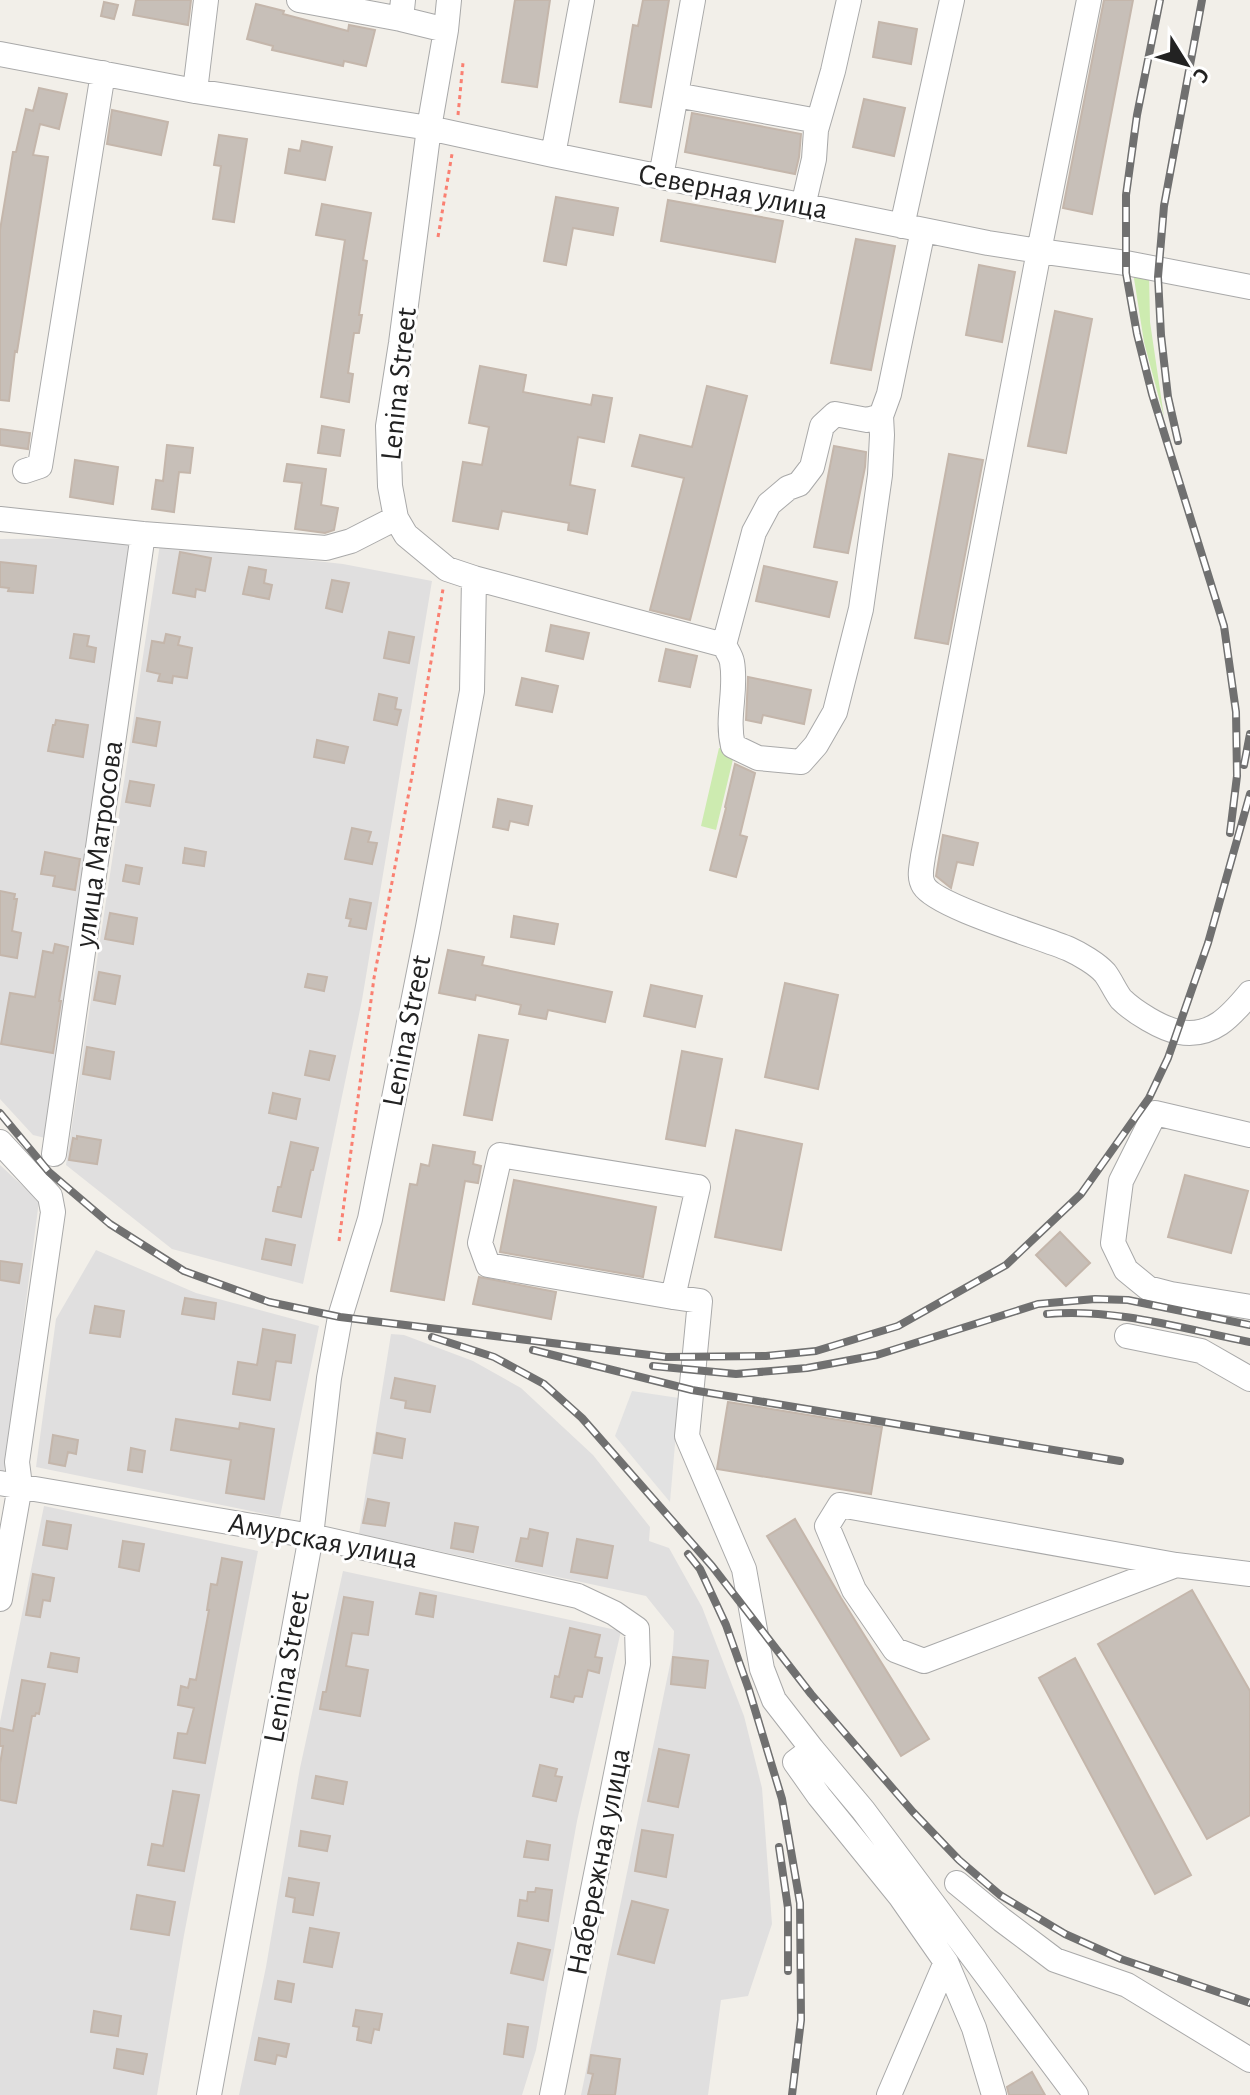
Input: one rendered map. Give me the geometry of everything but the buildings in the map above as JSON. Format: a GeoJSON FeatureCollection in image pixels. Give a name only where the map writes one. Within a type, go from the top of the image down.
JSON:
{"type":"FeatureCollection","features":[{"type":"Feature","properties":{"kind":"street"},"geometry":{"type":"LineString","coordinates":[[195,91],[206,0]]}},
{"type":"Feature","properties":{"kind":"street"},"geometry":{"type":"LineString","coordinates":[[299,0],[402,9],[446,30]]}},
{"type":"Feature","properties":{"kind":"street","name":"Lenina Street"},"geometry":{"type":"LineString","coordinates":[[396,518],[390,486],[388,426],[449,0]]}},
{"type":"Feature","properties":{"kind":"street"},"geometry":{"type":"LineString","coordinates":[[553,155],[582,0]]}},
{"type":"Feature","properties":{"kind":"street"},"geometry":{"type":"LineString","coordinates":[[661,177],[693,0]]}},
{"type":"Feature","properties":{"kind":"street"},"geometry":{"type":"LineString","coordinates":[[803,206],[814,159],[818,121],[849,0]]}},
{"type":"Feature","properties":{"kind":"street"},"geometry":{"type":"LineString","coordinates":[[881,416],[867,420],[835,414],[822,426],[812,467],[799,484],[788,488],[769,504],[754,532],[724,645],[732,660],[729,730],[733,746],[758,758],[801,762],[816,745],[835,712],[861,609],[880,475],[881,416],[889,394],[913,228],[952,0]]}},
{"type":"Feature","properties":{"kind":"street"},"geometry":{"type":"LineString","coordinates":[[1089,0],[921,878],[925,888],[944,903],[1072,950],[1103,970],[1122,999],[1149,1020],[1178,1032],[1196,1033],[1216,1028],[1250,993]]}},
{"type":"Feature","properties":{"kind":"street","name":"Северная улица"},"geometry":{"type":"LineString","coordinates":[[0,54],[195,91],[429,128],[913,228],[1250,287]]}},
{"type":"Feature","properties":{"kind":"street"},"geometry":{"type":"LineString","coordinates":[[25,471],[40,466],[103,73]]}},
{"type":"Feature","properties":{"kind":"street"},"geometry":{"type":"LineString","coordinates":[[676,95],[818,121]]}},
{"type":"Feature","properties":{"kind":"street"},"geometry":{"type":"LineString","coordinates":[[0,519],[326,548],[351,541],[396,518],[406,535],[447,569],[724,645]]}},
{"type":"Feature","properties":{"kind":"street","name":"улица Матросова"},"geometry":{"type":"LineString","coordinates":[[54,1154],[143,534]]}},
{"type":"Feature","properties":{"kind":"street","name":"Lenina Street"},"geometry":{"type":"LineString","coordinates":[[209,2095],[311,1536],[329,1378],[340,1317],[370,1219],[472,691],[474,578]]}},
{"type":"Feature","properties":{"kind":"street"},"geometry":{"type":"LineString","coordinates":[[1250,1135],[1155,1113],[1121,1181],[1113,1243],[1126,1270],[1148,1288],[1250,1307]]}},
{"type":"Feature","properties":{"kind":"street"},"geometry":{"type":"LineString","coordinates":[[0,1142],[50,1196],[53,1212],[17,1462],[10,1484],[0,1599]]}},
{"type":"Feature","properties":{"kind":"street"},"geometry":{"type":"LineString","coordinates":[[673,1297],[698,1187],[500,1155],[480,1243],[488,1265],[673,1297],[700,1301],[687,1436],[744,1569],[762,1669],[774,1700],[863,1810],[1076,2095]]}},
{"type":"Feature","properties":{"kind":"street"},"geometry":{"type":"LineString","coordinates":[[1127,1336],[1201,1351],[1250,1379]]}},
{"type":"Feature","properties":{"kind":"street","name":"Амурская улица"},"geometry":{"type":"LineString","coordinates":[[10,1484],[311,1536],[578,1596],[614,1613],[637,1629]]}},
{"type":"Feature","properties":{"kind":"street"},"geometry":{"type":"LineString","coordinates":[[1176,1565],[924,1661],[895,1650],[854,1590],[827,1526],[840,1505],[1176,1565],[1250,1574]]}},
{"type":"Feature","properties":{"kind":"street","name":"Набережная улица"},"geometry":{"type":"LineString","coordinates":[[552,2095],[638,1664],[637,1629]]}},
{"type":"Feature","properties":{"kind":"street"},"geometry":{"type":"LineString","coordinates":[[812,1749],[795,1762],[900,1896],[946,1962],[974,2028],[994,2095]]}},
{"type":"Feature","properties":{"kind":"street"},"geometry":{"type":"LineString","coordinates":[[957,1883],[1055,1960],[1127,1985],[1250,2060]]}},
{"type":"Feature","properties":{"kind":"street"},"geometry":{"type":"LineString","coordinates":[[889,2095],[946,1962]]}},
{"type":"Feature","properties":{"kind":"path"},"geometry":{"type":"LineString","coordinates":[[437,243],[456,134],[464,59]]}},
{"type":"Feature","properties":{"kind":"path"},"geometry":{"type":"LineString","coordinates":[[338,1250],[374,978],[447,569]]}},
{"type":"Feature","properties":{"kind":"shaded area"},"geometry":{"type":"Polygon","coordinates":[[[130,538],[49,1139],[33,1135],[0,1099],[0,539],[130,538]]]}},
{"type":"Feature","properties":{"kind":"shaded area"},"geometry":{"type":"Polygon","coordinates":[[[160,544],[343,564],[432,581],[362,1000],[303,1284],[172,1249],[66,1165],[160,544]]]}},
{"type":"Feature","properties":{"kind":"shaded area"},"geometry":{"type":"Polygon","coordinates":[[[0,1165],[39,1201],[4,1471],[0,1470],[0,1165]]]}},
{"type":"Feature","properties":{"kind":"shaded area"},"geometry":{"type":"Polygon","coordinates":[[[96,1250],[196,1293],[319,1326],[280,1517],[36,1467],[56,1319],[96,1250]]]}},
{"type":"Feature","properties":{"kind":"shaded area"},"geometry":{"type":"Polygon","coordinates":[[[391,1334],[404,1335],[473,1361],[521,1388],[593,1455],[650,1527],[649,1541],[669,1548],[702,1607],[744,1716],[762,1788],[772,1924],[748,1996],[721,2000],[708,2095],[581,2095],[673,1650],[674,1631],[646,1596],[359,1534],[391,1334]]]}},
{"type":"Feature","properties":{"kind":"shaded area"},"geometry":{"type":"Polygon","coordinates":[[[632,1391],[679,1398],[670,1502],[615,1436],[632,1391]]]}},
{"type":"Feature","properties":{"kind":"shaded area"},"geometry":{"type":"Polygon","coordinates":[[[44,1506],[258,1551],[184,1935],[157,2095],[0,2095],[0,1722],[44,1506]]]}},
{"type":"Feature","properties":{"kind":"shaded area"},"geometry":{"type":"Polygon","coordinates":[[[343,1571],[621,1631],[577,1821],[536,2050],[522,2095],[239,2095],[266,1967],[300,1768],[343,1571]]]}},
{"type":"Feature","properties":{"kind":"green space"},"geometry":{"type":"Polygon","coordinates":[[[1133,272],[1149,274],[1150,322],[1164,417],[1144,342],[1133,272]]]}},
{"type":"Feature","properties":{"kind":"green space"},"geometry":{"type":"Polygon","coordinates":[[[719,748],[735,751],[716,830],[701,826],[719,748]]]}},
{"type":"Feature","properties":{"kind":"railway"},"geometry":{"type":"LineString","coordinates":[[1160,0],[1137,115],[1126,195],[1126,273],[1152,394],[1224,626],[1236,712],[1237,776],[1230,833]]}},
{"type":"Feature","properties":{"kind":"railway"},"geometry":{"type":"LineString","coordinates":[[1178,441],[1168,397],[1158,277],[1164,206],[1202,0]]}},
{"type":"Feature","properties":{"kind":"railway"},"geometry":{"type":"LineString","coordinates":[[1244,765],[1250,734]]}},
{"type":"Feature","properties":{"kind":"railway"},"geometry":{"type":"LineString","coordinates":[[0,1113],[49,1172],[110,1224],[184,1271],[269,1302],[340,1317],[666,1357],[766,1356],[816,1351],[898,1326],[1006,1265],[1081,1194],[1149,1098],[1168,1058],[1208,943],[1250,794]]}},
{"type":"Feature","properties":{"kind":"railway"},"geometry":{"type":"LineString","coordinates":[[653,1366],[736,1374],[807,1368],[877,1355],[1038,1304],[1095,1299],[1128,1300],[1250,1325]]}},
{"type":"Feature","properties":{"kind":"railway"},"geometry":{"type":"LineString","coordinates":[[1047,1314],[1124,1317],[1250,1342]]}},
{"type":"Feature","properties":{"kind":"railway"},"geometry":{"type":"LineString","coordinates":[[432,1337],[494,1357],[544,1384],[582,1418],[712,1566],[811,1694],[913,1812],[959,1860],[1000,1895],[1065,1934],[1121,1959],[1250,2003]]}},
{"type":"Feature","properties":{"kind":"railway"},"geometry":{"type":"LineString","coordinates":[[533,1350],[692,1390],[1120,1461]]}},
{"type":"Feature","properties":{"kind":"railway"},"geometry":{"type":"LineString","coordinates":[[688,1554],[700,1569],[726,1625],[782,1799],[800,1903],[801,2020],[792,2095]]}},
{"type":"Feature","properties":{"kind":"railway"},"geometry":{"type":"LineString","coordinates":[[779,1847],[788,1908],[788,1971]]}}]}
